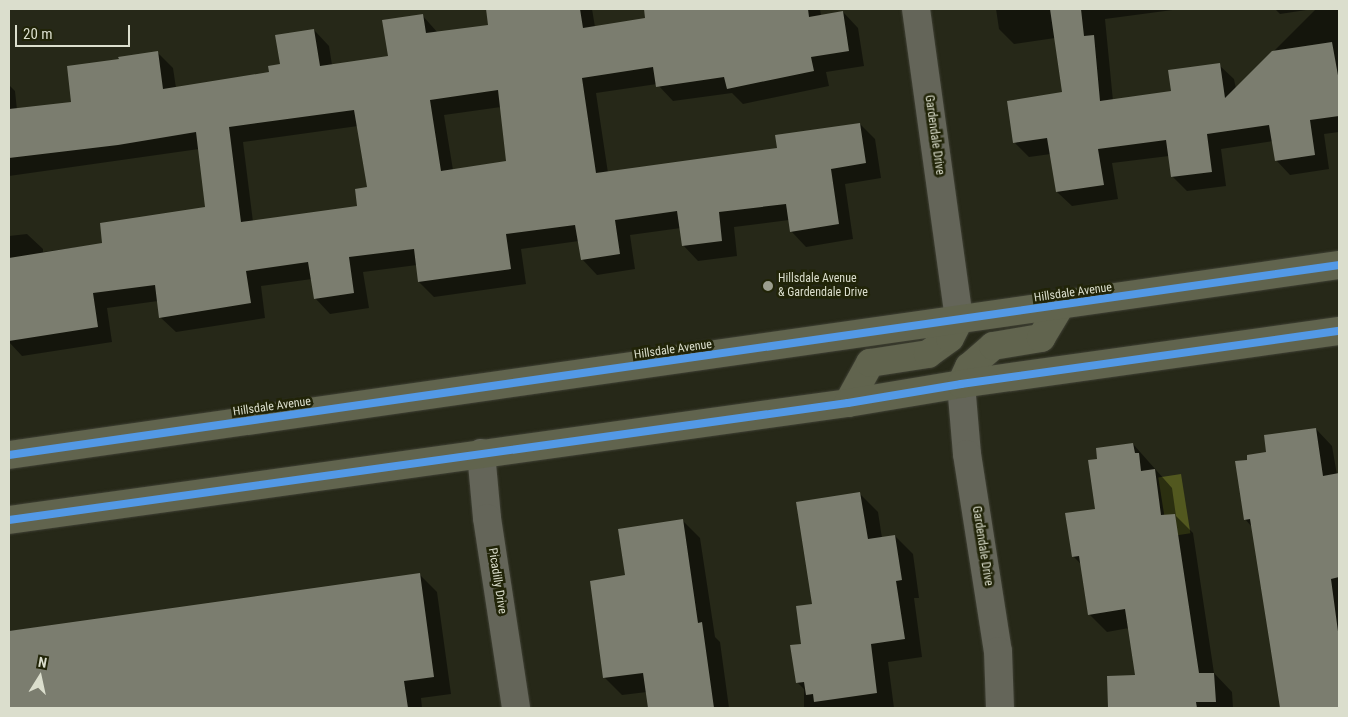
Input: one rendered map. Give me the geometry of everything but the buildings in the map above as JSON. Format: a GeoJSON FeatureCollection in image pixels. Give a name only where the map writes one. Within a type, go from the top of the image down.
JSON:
{"type":"FeatureCollection","features":[{"type":"Feature","properties":{"kind":"highway","name":"Hillsdale Avenue"},"geometry":{"type":"LineString","coordinates":[[9,455],[1339,265]]}},
{"type":"Feature","properties":{"kind":"highway"},"geometry":{"type":"LineString","coordinates":[[961,384],[969,367],[993,346],[1041,338],[1060,306]]}},
{"type":"Feature","properties":{"kind":"highway"},"geometry":{"type":"LineString","coordinates":[[848,403],[870,363],[928,354],[950,338],[960,320]]}},
{"type":"Feature","properties":{"kind":"highway"},"geometry":{"type":"LineString","coordinates":[[9,520],[848,403],[961,384],[1339,330]]}},
{"type":"Feature","properties":{"kind":"street","name":"Gardendale Drive"},"geometry":{"type":"LineString","coordinates":[[916,9],[960,320]]}},
{"type":"Feature","properties":{"kind":"street","name":"Gardendale Drive"},"geometry":{"type":"LineString","coordinates":[[961,384],[967,454],[998,651],[1000,708]]}},
{"type":"Feature","properties":{"kind":"street","name":"Picadilly Drive"},"geometry":{"type":"LineString","coordinates":[[482,453],[487,518],[516,708]]}},
{"type":"Feature","properties":{"kind":"shaded area"},"geometry":{"type":"Polygon","coordinates":[[[1181,474],[1190,533],[1168,537],[1158,478],[1181,474]]]}},
{"type":"Feature","properties":{"kind":"cycle path"},"geometry":{"type":"LineString","coordinates":[[9,455],[1339,265]]}},
{"type":"Feature","properties":{"kind":"cycle path"},"geometry":{"type":"LineString","coordinates":[[9,520],[848,403],[961,384],[1339,331]]}},
{"type":"Feature","properties":{"kind":"place","name":"Hillsdale Avenue & Gardendale Drive"},"geometry":{"type":"Point","coordinates":[768,286]}}]}
